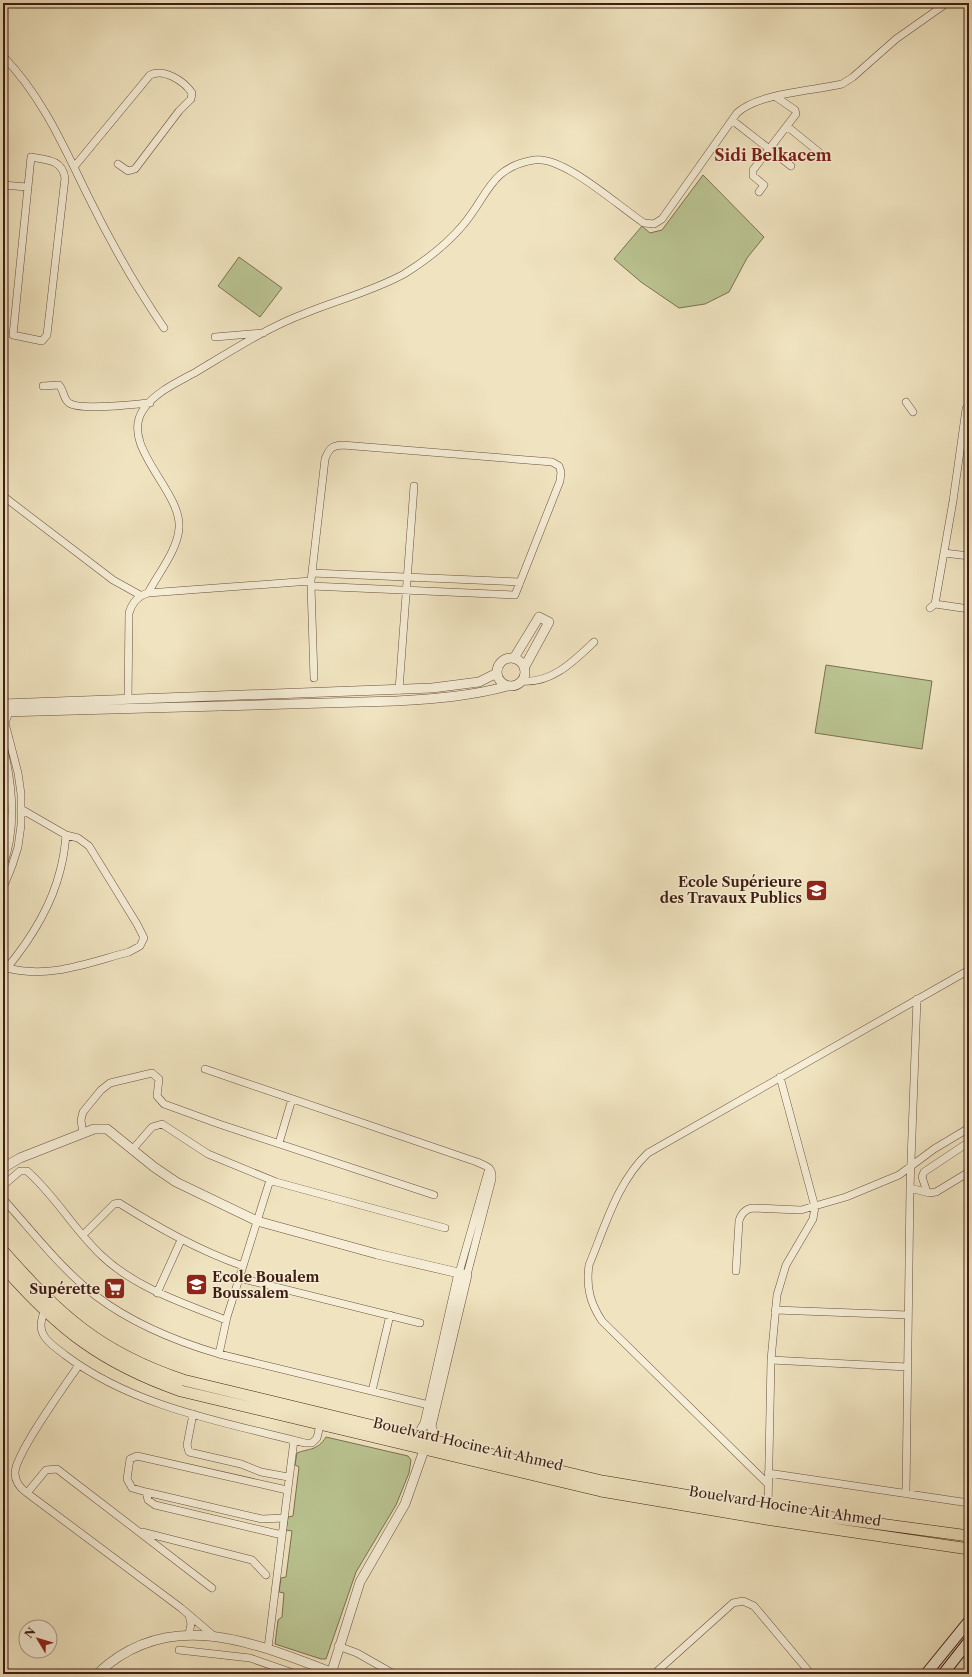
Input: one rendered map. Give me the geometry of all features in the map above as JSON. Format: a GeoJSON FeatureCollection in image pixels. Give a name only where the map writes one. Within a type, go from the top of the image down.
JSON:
{"type":"FeatureCollection","features":[{"type":"Feature","properties":{"kind":"main road"},"geometry":{"type":"LineString","coordinates":[[3,1250],[46,1298],[70,1320],[106,1346],[135,1362],[183,1380],[602,1481],[768,1509],[969,1536]]}},
{"type":"Feature","properties":{"kind":"main road","name":"Bouelvard Hocine Ait Ahmed"},"geometry":{"type":"LineString","coordinates":[[3,1266],[44,1311],[85,1345],[131,1372],[180,1391],[601,1491],[766,1519],[969,1549]]}},
{"type":"Feature","properties":{"kind":"main road"},"geometry":{"type":"LineString","coordinates":[[926,1674],[969,1621]]}},
{"type":"Feature","properties":{"kind":"main road"},"geometry":{"type":"LineString","coordinates":[[942,1674],[969,1641]]}},
{"type":"Feature","properties":{"kind":"street"},"geometry":{"type":"LineString","coordinates":[[148,593],[174,548],[179,527],[178,516],[157,474],[144,454],[138,438],[138,426],[143,410],[173,385],[265,333],[304,313],[377,286],[404,274],[448,242],[473,214],[493,181],[503,171],[514,165],[547,159],[564,166],[644,222],[657,223],[664,216],[732,120],[743,107],[751,103],[776,97],[842,84],[853,77],[896,39],[947,3]]}},
{"type":"Feature","properties":{"kind":"street"},"geometry":{"type":"LineString","coordinates":[[3,56],[38,99],[74,167],[115,251],[134,284],[164,328]]}},
{"type":"Feature","properties":{"kind":"street"},"geometry":{"type":"LineString","coordinates":[[74,167],[150,75],[157,72],[165,73],[188,88],[192,93],[191,99],[179,111],[135,169],[128,171],[118,164]]}},
{"type":"Feature","properties":{"kind":"street"},"geometry":{"type":"LineString","coordinates":[[759,192],[764,185],[753,176],[752,170],[796,116],[796,112],[776,97]]}},
{"type":"Feature","properties":{"kind":"street"},"geometry":{"type":"LineString","coordinates":[[732,120],[791,166]]}},
{"type":"Feature","properties":{"kind":"street"},"geometry":{"type":"LineString","coordinates":[[788,126],[820,152]]}},
{"type":"Feature","properties":{"kind":"street"},"geometry":{"type":"LineString","coordinates":[[31,157],[53,161],[62,167],[65,178],[47,335],[42,341],[13,335],[27,187],[31,157]]}},
{"type":"Feature","properties":{"kind":"street"},"geometry":{"type":"LineString","coordinates":[[3,185],[27,187]]}},
{"type":"Feature","properties":{"kind":"street"},"geometry":{"type":"LineString","coordinates":[[215,337],[265,333]]}},
{"type":"Feature","properties":{"kind":"street"},"geometry":{"type":"LineString","coordinates":[[43,386],[59,385],[66,401],[76,406],[150,403]]}},
{"type":"Feature","properties":{"kind":"street"},"geometry":{"type":"LineString","coordinates":[[906,402],[912,412]]}},
{"type":"Feature","properties":{"kind":"street"},"geometry":{"type":"LineString","coordinates":[[966,409],[944,553],[932,606],[969,609]]}},
{"type":"Feature","properties":{"kind":"street"},"geometry":{"type":"LineString","coordinates":[[128,699],[129,613],[134,601],[140,595],[148,593],[311,584],[515,595],[560,481],[561,472],[559,466],[552,462],[342,445],[334,446],[328,450],[325,459],[311,584],[314,678]]}},
{"type":"Feature","properties":{"kind":"street"},"geometry":{"type":"LineString","coordinates":[[399,690],[414,486]]}},
{"type":"Feature","properties":{"kind":"street"},"geometry":{"type":"LineString","coordinates":[[3,496],[102,572],[140,595]]}},
{"type":"Feature","properties":{"kind":"street"},"geometry":{"type":"LineString","coordinates":[[944,553],[969,556]]}},
{"type":"Feature","properties":{"kind":"street"},"geometry":{"type":"LineString","coordinates":[[312,573],[520,582]]}},
{"type":"Feature","properties":{"kind":"street"},"geometry":{"type":"LineString","coordinates":[[514,658],[539,617],[549,622],[524,668]]}},
{"type":"Feature","properties":{"kind":"street"},"geometry":{"type":"LineString","coordinates":[[521,681],[531,682],[558,673],[594,642]]}},
{"type":"Feature","properties":{"kind":"street"},"geometry":{"type":"LineString","coordinates":[[3,888],[18,847],[21,809],[18,773],[5,724],[6,712],[404,701],[476,694],[513,686],[521,681],[524,677],[524,668],[522,663],[514,658],[501,661],[497,669],[497,674],[500,681],[508,686]]}},
{"type":"Feature","properties":{"kind":"street"},"geometry":{"type":"LineString","coordinates":[[3,704],[399,690],[479,682],[497,674]]}},
{"type":"Feature","properties":{"kind":"street"},"geometry":{"type":"LineString","coordinates":[[3,746],[12,789],[12,824],[6,839],[3,866]]}},
{"type":"Feature","properties":{"kind":"street"},"geometry":{"type":"LineString","coordinates":[[21,809],[66,835],[78,838],[89,846],[143,935],[142,943],[129,952],[55,971],[34,973],[7,968],[31,936],[43,915],[61,870],[66,835]]}},
{"type":"Feature","properties":{"kind":"street"},"geometry":{"type":"LineString","coordinates":[[767,1483],[602,1321],[591,1300],[588,1277],[590,1265],[625,1181],[641,1160],[655,1148],[969,970]]}},
{"type":"Feature","properties":{"kind":"street"},"geometry":{"type":"LineString","coordinates":[[906,1494],[910,1168],[917,999]]}},
{"type":"Feature","properties":{"kind":"street"},"geometry":{"type":"LineString","coordinates":[[205,1069],[489,1168],[433,1405],[431,1426],[436,1441]]}},
{"type":"Feature","properties":{"kind":"street"},"geometry":{"type":"LineString","coordinates":[[83,1134],[81,1120],[83,1112],[101,1090],[110,1083],[152,1073],[159,1079],[157,1096],[162,1103],[219,1124],[434,1195]]}},
{"type":"Feature","properties":{"kind":"street"},"geometry":{"type":"LineString","coordinates":[[768,1509],[767,1483],[775,1310],[783,1273],[813,1219],[815,1207],[780,1077]]}},
{"type":"Feature","properties":{"kind":"street"},"geometry":{"type":"LineString","coordinates":[[279,1143],[292,1099]]}},
{"type":"Feature","properties":{"kind":"street"},"geometry":{"type":"LineString","coordinates":[[132,1150],[152,1127],[162,1124],[208,1154],[270,1180],[445,1228]]}},
{"type":"Feature","properties":{"kind":"street"},"geometry":{"type":"LineString","coordinates":[[3,1168],[20,1158],[98,1128],[107,1129],[154,1167],[188,1189],[257,1220],[377,1254],[463,1274]]}},
{"type":"Feature","properties":{"kind":"street"},"geometry":{"type":"LineString","coordinates":[[736,1271],[739,1221],[744,1212],[753,1208],[801,1210],[815,1207],[886,1181],[910,1168],[934,1149],[969,1128]]}},
{"type":"Feature","properties":{"kind":"street"},"geometry":{"type":"LineString","coordinates":[[927,1192],[922,1178],[924,1172],[969,1142]]}},
{"type":"Feature","properties":{"kind":"street"},"geometry":{"type":"LineString","coordinates":[[6,1183],[20,1171],[27,1170],[83,1235],[109,1262],[157,1293],[226,1320]]}},
{"type":"Feature","properties":{"kind":"street"},"geometry":{"type":"LineString","coordinates":[[910,1188],[927,1192],[936,1192],[969,1172]]}},
{"type":"Feature","properties":{"kind":"street"},"geometry":{"type":"LineString","coordinates":[[219,1354],[226,1320],[270,1180]]}},
{"type":"Feature","properties":{"kind":"street"},"geometry":{"type":"LineString","coordinates":[[3,1199],[77,1280],[107,1304],[154,1331],[184,1344],[219,1354],[433,1405]]}},
{"type":"Feature","properties":{"kind":"street"},"geometry":{"type":"LineString","coordinates":[[83,1235],[117,1202],[181,1240],[208,1253],[243,1266]]}},
{"type":"Feature","properties":{"kind":"street"},"geometry":{"type":"LineString","coordinates":[[157,1293],[181,1240]]}},
{"type":"Feature","properties":{"kind":"street"},"geometry":{"type":"LineString","coordinates":[[239,1278],[420,1323]]}},
{"type":"Feature","properties":{"kind":"street"},"geometry":{"type":"LineString","coordinates":[[775,1310],[908,1315]]}},
{"type":"Feature","properties":{"kind":"street"},"geometry":{"type":"LineString","coordinates":[[44,1311],[41,1327],[45,1337],[79,1365],[126,1391],[193,1414],[305,1443],[312,1442],[319,1435],[320,1424]]}},
{"type":"Feature","properties":{"kind":"street"},"geometry":{"type":"LineString","coordinates":[[372,1391],[390,1315]]}},
{"type":"Feature","properties":{"kind":"street"},"geometry":{"type":"LineString","coordinates":[[772,1360],[907,1366]]}},
{"type":"Feature","properties":{"kind":"street"},"geometry":{"type":"LineString","coordinates":[[79,1365],[38,1425],[16,1468],[16,1479],[18,1484],[27,1493],[189,1615],[215,1637]]}},
{"type":"Feature","properties":{"kind":"street"},"geometry":{"type":"LineString","coordinates":[[417,1437],[424,1426],[433,1405]]}},
{"type":"Feature","properties":{"kind":"street"},"geometry":{"type":"LineString","coordinates":[[193,1414],[186,1448],[189,1452],[241,1464],[261,1472],[288,1477]]}},
{"type":"Feature","properties":{"kind":"street"},"geometry":{"type":"LineString","coordinates":[[268,1648],[288,1477],[294,1440]]}},
{"type":"Feature","properties":{"kind":"street"},"geometry":{"type":"LineString","coordinates":[[96,1674],[112,1662],[141,1646],[167,1637],[189,1634],[215,1637],[268,1648],[331,1673],[338,1646],[360,1582],[405,1504],[424,1450]]}},
{"type":"Feature","properties":{"kind":"street"},"geometry":{"type":"LineString","coordinates":[[284,1518],[262,1519],[132,1488],[128,1482],[130,1462],[134,1456],[287,1490]]}},
{"type":"Feature","properties":{"kind":"street"},"geometry":{"type":"LineString","coordinates":[[27,1493],[46,1470],[57,1469],[212,1588]]}},
{"type":"Feature","properties":{"kind":"street"},"geometry":{"type":"LineString","coordinates":[[768,1473],[969,1503]]}},
{"type":"Feature","properties":{"kind":"street"},"geometry":{"type":"LineString","coordinates":[[146,1492],[148,1500],[155,1506],[282,1535]]}},
{"type":"Feature","properties":{"kind":"street"},"geometry":{"type":"LineString","coordinates":[[138,1531],[252,1560],[266,1575]]}},
{"type":"Feature","properties":{"kind":"street"},"geometry":{"type":"LineString","coordinates":[[654,1674],[733,1603],[743,1601],[754,1606],[810,1674]]}},
{"type":"Feature","properties":{"kind":"street"},"geometry":{"type":"LineString","coordinates":[[189,1615],[191,1624],[189,1634]]}},
{"type":"Feature","properties":{"kind":"street"},"geometry":{"type":"LineString","coordinates":[[104,1674],[128,1658],[158,1645],[188,1638],[205,1639],[215,1637]]}},
{"type":"Feature","properties":{"kind":"street"},"geometry":{"type":"LineString","coordinates":[[338,1646],[357,1653],[394,1674]]}},
{"type":"Feature","properties":{"kind":"street"},"geometry":{"type":"LineString","coordinates":[[179,1650],[256,1659],[296,1674]]}},
{"type":"Feature","properties":{"kind":"green space"},"geometry":{"type":"Polygon","coordinates":[[[703,175],[764,237],[747,258],[729,292],[705,304],[679,308],[641,282],[614,259],[642,226],[650,233],[662,230],[703,175]]]}},
{"type":"Feature","properties":{"kind":"green space"},"geometry":{"type":"Polygon","coordinates":[[[239,257],[282,288],[260,317],[218,286],[239,257]]]}},
{"type":"Feature","properties":{"kind":"green space"},"geometry":{"type":"Polygon","coordinates":[[[826,665],[932,681],[922,749],[815,733],[826,665]]]}},
{"type":"Feature","properties":{"kind":"green space"},"geometry":{"type":"Polygon","coordinates":[[[326,1437],[408,1456],[411,1460],[409,1473],[396,1505],[356,1572],[326,1659],[321,1659],[275,1644],[278,1620],[282,1617],[284,1593],[279,1592],[281,1578],[286,1577],[292,1531],[286,1530],[288,1517],[293,1516],[299,1467],[295,1465],[297,1453],[320,1445],[326,1437]]]}},
{"type":"Feature","properties":{"kind":"place","name":"Ecole Supérieure des Travaux Publics"},"geometry":{"type":"Point","coordinates":[817,890]}},
{"type":"Feature","properties":{"kind":"place","name":"Ecole Boualem Boussalem"},"geometry":{"type":"Point","coordinates":[196,1285]}},
{"type":"Feature","properties":{"kind":"place","name":"Supérette"},"geometry":{"type":"Point","coordinates":[115,1289]}},
{"type":"Feature","properties":{"kind":"district","name":"Sidi Belkacem"},"geometry":{"type":"Point","coordinates":[773,155]}}]}
